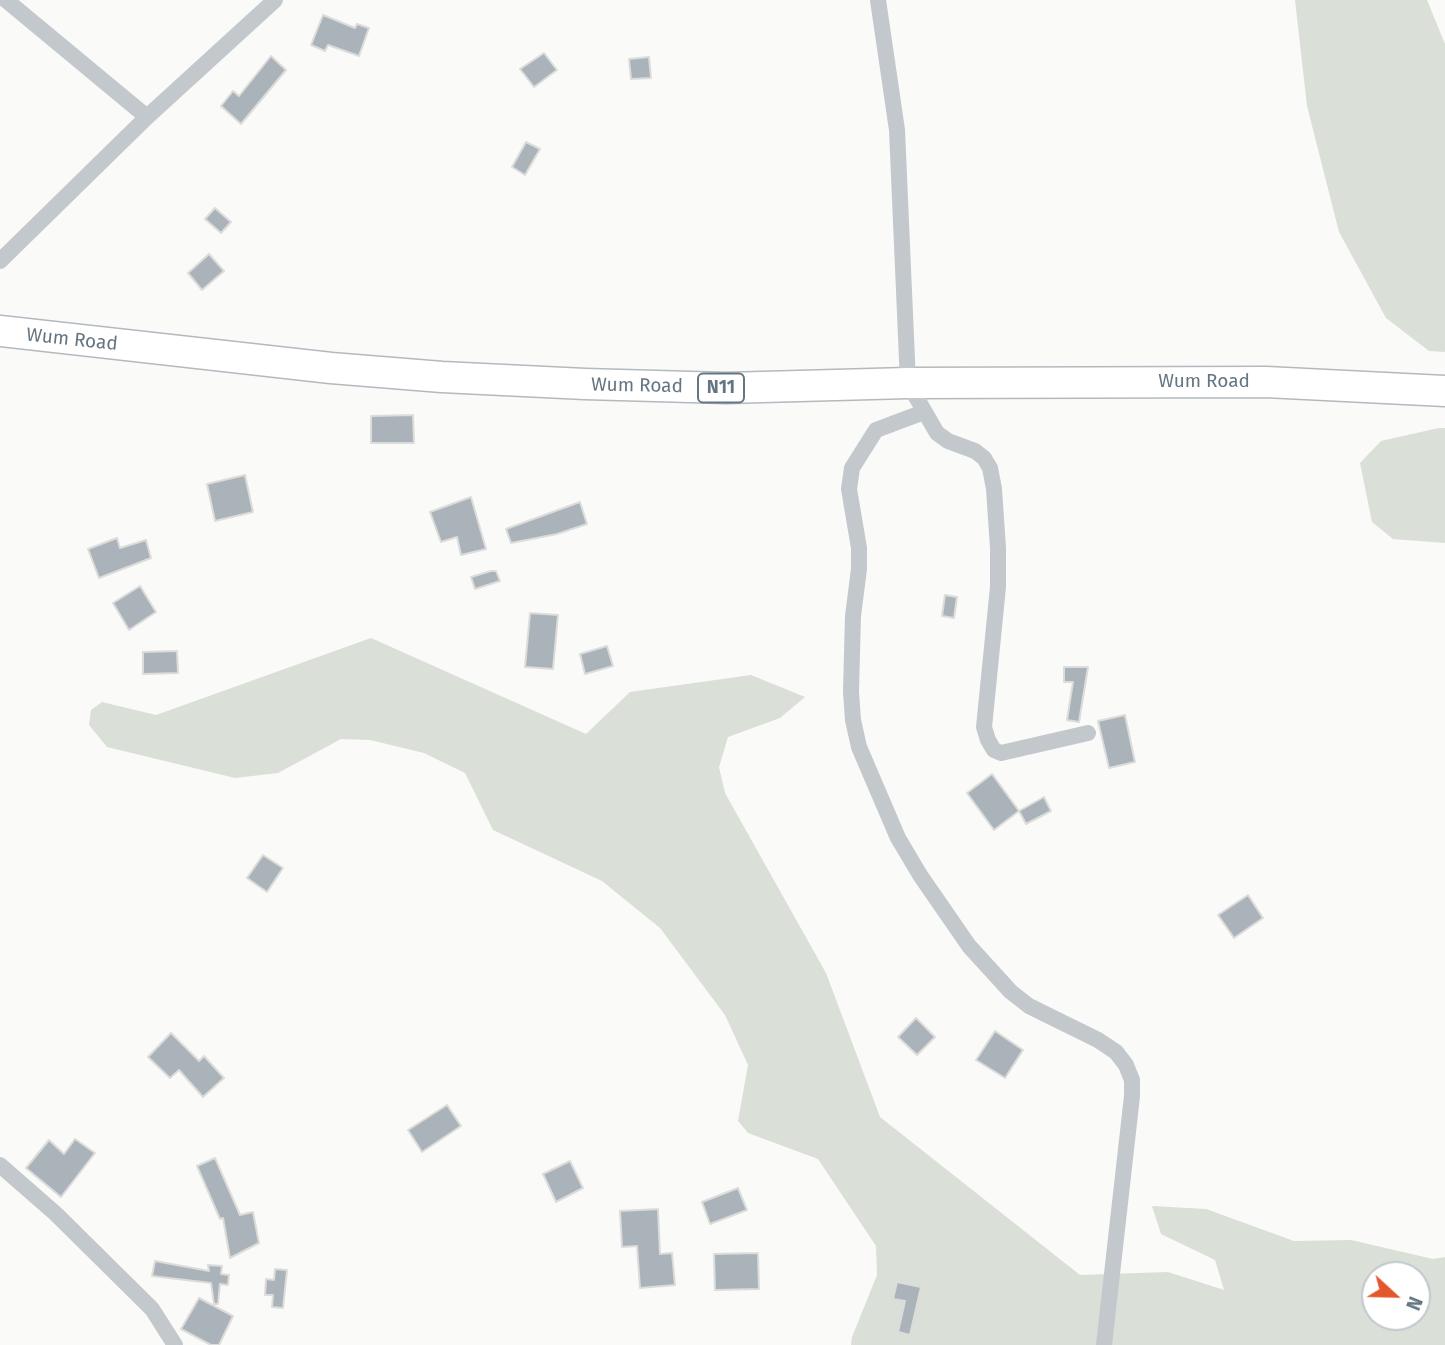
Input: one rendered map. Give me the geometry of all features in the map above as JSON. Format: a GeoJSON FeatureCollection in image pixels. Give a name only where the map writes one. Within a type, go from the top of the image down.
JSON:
{"type":"FeatureCollection","features":[{"type":"Feature","properties":{"kind":"highway","name":"Wum Road"},"geometry":{"type":"LineString","coordinates":[[0,331],[331,368],[585,384],[726,388],[908,383],[1266,382],[1445,391]]}},
{"type":"Feature","properties":{"kind":"street"},"geometry":{"type":"LineString","coordinates":[[6,0],[147,117]]}},
{"type":"Feature","properties":{"kind":"street"},"geometry":{"type":"LineString","coordinates":[[0,261],[147,117],[275,0]]}},
{"type":"Feature","properties":{"kind":"street"},"geometry":{"type":"LineString","coordinates":[[878,0],[897,130],[908,383],[937,433],[948,441],[975,451],[984,458],[990,468],[996,513],[998,575],[996,623],[984,727],[994,750],[1001,753],[1088,733]]}},
{"type":"Feature","properties":{"kind":"street"},"geometry":{"type":"LineString","coordinates":[[925,412],[876,430],[852,468],[849,489],[859,548],[853,616],[853,720],[859,747],[898,838],[969,946],[1011,992],[1029,1006],[1098,1040],[1116,1052],[1126,1065],[1132,1080],[1132,1097],[1104,1345]]}},
{"type":"Feature","properties":{"kind":"street"},"geometry":{"type":"LineString","coordinates":[[0,1165],[56,1214],[152,1308],[175,1345]]}},
{"type":"Feature","properties":{"kind":"shaded area"},"geometry":{"type":"Polygon","coordinates":[[[1295,0],[1427,0],[1445,44],[1445,352],[1429,351],[1386,318],[1339,232],[1307,106],[1295,0]]]}},
{"type":"Feature","properties":{"kind":"shaded area"},"geometry":{"type":"Polygon","coordinates":[[[1445,428],[1445,543],[1393,539],[1372,522],[1360,463],[1381,441],[1445,428]]]}},
{"type":"Feature","properties":{"kind":"shaded area"},"geometry":{"type":"Polygon","coordinates":[[[371,638],[586,734],[630,692],[751,675],[805,697],[780,718],[728,737],[719,767],[725,793],[826,973],[880,1117],[1080,1275],[1168,1272],[1224,1290],[1215,1260],[1161,1234],[1152,1206],[1206,1209],[1294,1241],[1351,1240],[1433,1259],[1445,1257],[1445,1345],[851,1345],[877,1275],[876,1246],[818,1159],[748,1133],[738,1121],[748,1065],[725,1015],[660,928],[602,881],[493,830],[465,773],[424,753],[370,740],[341,739],[278,773],[235,778],[107,747],[89,725],[91,710],[102,702],[156,715],[371,638]]]}},
{"type":"Feature","properties":{"kind":"building"},"geometry":{"type":"Polygon","coordinates":[[[323,15],[355,28],[357,24],[369,28],[359,56],[328,45],[325,51],[311,45],[323,15]]]}},
{"type":"Feature","properties":{"kind":"building"},"geometry":{"type":"Polygon","coordinates":[[[544,53],[557,70],[534,87],[520,69],[544,53]]]}},
{"type":"Feature","properties":{"kind":"building"},"geometry":{"type":"Polygon","coordinates":[[[271,56],[286,70],[241,124],[221,106],[233,91],[239,96],[271,56]]]}},
{"type":"Feature","properties":{"kind":"building"},"geometry":{"type":"Polygon","coordinates":[[[649,57],[651,78],[631,79],[629,59],[649,57]]]}},
{"type":"Feature","properties":{"kind":"building"},"geometry":{"type":"Polygon","coordinates":[[[526,142],[540,149],[525,175],[512,167],[526,142]]]}},
{"type":"Feature","properties":{"kind":"building"},"geometry":{"type":"Polygon","coordinates":[[[215,208],[231,222],[221,233],[205,219],[215,208]]]}},
{"type":"Feature","properties":{"kind":"building"},"geometry":{"type":"Polygon","coordinates":[[[209,254],[224,271],[202,290],[188,273],[209,254]]]}},
{"type":"Feature","properties":{"kind":"building"},"geometry":{"type":"Polygon","coordinates":[[[413,415],[414,443],[371,443],[371,416],[413,415]]]}},
{"type":"Feature","properties":{"kind":"building"},"geometry":{"type":"Polygon","coordinates":[[[245,475],[253,512],[215,521],[207,484],[245,475]]]}},
{"type":"Feature","properties":{"kind":"building"},"geometry":{"type":"Polygon","coordinates":[[[471,497],[486,549],[461,555],[457,537],[441,542],[430,512],[471,497]]]}},
{"type":"Feature","properties":{"kind":"building"},"geometry":{"type":"Polygon","coordinates":[[[580,502],[587,524],[557,534],[511,543],[506,529],[580,502]]]}},
{"type":"Feature","properties":{"kind":"building"},"geometry":{"type":"Polygon","coordinates":[[[117,538],[120,548],[146,540],[151,558],[99,578],[88,549],[117,538]]]}},
{"type":"Feature","properties":{"kind":"building"},"geometry":{"type":"Polygon","coordinates":[[[496,571],[500,581],[475,589],[471,577],[496,571]]]}},
{"type":"Feature","properties":{"kind":"building"},"geometry":{"type":"Polygon","coordinates":[[[140,586],[156,612],[129,630],[113,603],[140,586]]]}},
{"type":"Feature","properties":{"kind":"building"},"geometry":{"type":"Polygon","coordinates":[[[945,595],[957,597],[954,618],[942,616],[945,595]]]}},
{"type":"Feature","properties":{"kind":"building"},"geometry":{"type":"Polygon","coordinates":[[[530,613],[558,615],[553,669],[525,667],[530,613]]]}},
{"type":"Feature","properties":{"kind":"building"},"geometry":{"type":"Polygon","coordinates":[[[607,646],[613,666],[585,674],[580,654],[607,646]]]}},
{"type":"Feature","properties":{"kind":"building"},"geometry":{"type":"Polygon","coordinates":[[[177,651],[178,673],[143,674],[143,652],[177,651]]]}},
{"type":"Feature","properties":{"kind":"building"},"geometry":{"type":"Polygon","coordinates":[[[1064,667],[1088,667],[1079,722],[1067,720],[1073,682],[1064,682],[1064,667]]]}},
{"type":"Feature","properties":{"kind":"building"},"geometry":{"type":"Polygon","coordinates":[[[1125,715],[1135,762],[1109,768],[1098,721],[1125,715]]]}},
{"type":"Feature","properties":{"kind":"building"},"geometry":{"type":"Polygon","coordinates":[[[992,774],[1019,811],[994,830],[967,793],[992,774]]]}},
{"type":"Feature","properties":{"kind":"building"},"geometry":{"type":"Polygon","coordinates":[[[1044,797],[1051,811],[1026,824],[1019,811],[1044,797]]]}},
{"type":"Feature","properties":{"kind":"building"},"geometry":{"type":"Polygon","coordinates":[[[263,855],[283,868],[267,892],[247,878],[263,855]]]}},
{"type":"Feature","properties":{"kind":"building"},"geometry":{"type":"Polygon","coordinates":[[[1248,895],[1263,918],[1234,938],[1218,915],[1248,895]]]}},
{"type":"Feature","properties":{"kind":"building"},"geometry":{"type":"Polygon","coordinates":[[[916,1018],[935,1037],[917,1055],[898,1037],[916,1018]]]}},
{"type":"Feature","properties":{"kind":"building"},"geometry":{"type":"Polygon","coordinates":[[[995,1031],[1023,1050],[1005,1078],[976,1060],[995,1031]]]}},
{"type":"Feature","properties":{"kind":"building"},"geometry":{"type":"Polygon","coordinates":[[[171,1033],[199,1061],[204,1056],[224,1078],[203,1097],[179,1070],[170,1078],[148,1057],[171,1033]]]}},
{"type":"Feature","properties":{"kind":"building"},"geometry":{"type":"Polygon","coordinates":[[[447,1105],[461,1126],[422,1152],[408,1130],[447,1105]]]}},
{"type":"Feature","properties":{"kind":"building"},"geometry":{"type":"Polygon","coordinates":[[[75,1139],[95,1153],[61,1197],[26,1168],[49,1140],[64,1154],[75,1139]]]}},
{"type":"Feature","properties":{"kind":"building"},"geometry":{"type":"Polygon","coordinates":[[[215,1158],[240,1215],[253,1212],[259,1243],[230,1258],[223,1218],[220,1219],[197,1166],[215,1158]]]}},
{"type":"Feature","properties":{"kind":"building"},"geometry":{"type":"Polygon","coordinates":[[[570,1161],[583,1188],[556,1202],[543,1174],[570,1161]]]}},
{"type":"Feature","properties":{"kind":"building"},"geometry":{"type":"Polygon","coordinates":[[[738,1188],[747,1210],[710,1224],[702,1202],[738,1188]]]}},
{"type":"Feature","properties":{"kind":"building"},"geometry":{"type":"Polygon","coordinates":[[[658,1209],[660,1254],[672,1253],[675,1285],[640,1288],[637,1246],[622,1247],[620,1211],[658,1209]]]}},
{"type":"Feature","properties":{"kind":"building"},"geometry":{"type":"Polygon","coordinates":[[[758,1253],[759,1289],[715,1290],[714,1254],[758,1253]]]}},
{"type":"Feature","properties":{"kind":"building"},"geometry":{"type":"Polygon","coordinates":[[[155,1261],[209,1271],[208,1265],[222,1266],[221,1274],[229,1275],[228,1285],[220,1284],[218,1304],[214,1304],[211,1283],[152,1276],[155,1261]]]}},
{"type":"Feature","properties":{"kind":"building"},"geometry":{"type":"Polygon","coordinates":[[[275,1269],[287,1270],[283,1308],[272,1307],[273,1295],[265,1295],[266,1279],[274,1280],[275,1269]]]}},
{"type":"Feature","properties":{"kind":"building"},"geometry":{"type":"Polygon","coordinates":[[[897,1282],[921,1287],[910,1335],[898,1332],[905,1301],[893,1299],[897,1282]]]}},
{"type":"Feature","properties":{"kind":"building"},"geometry":{"type":"Polygon","coordinates":[[[199,1298],[233,1316],[219,1345],[211,1345],[181,1329],[199,1298]]]}}]}
